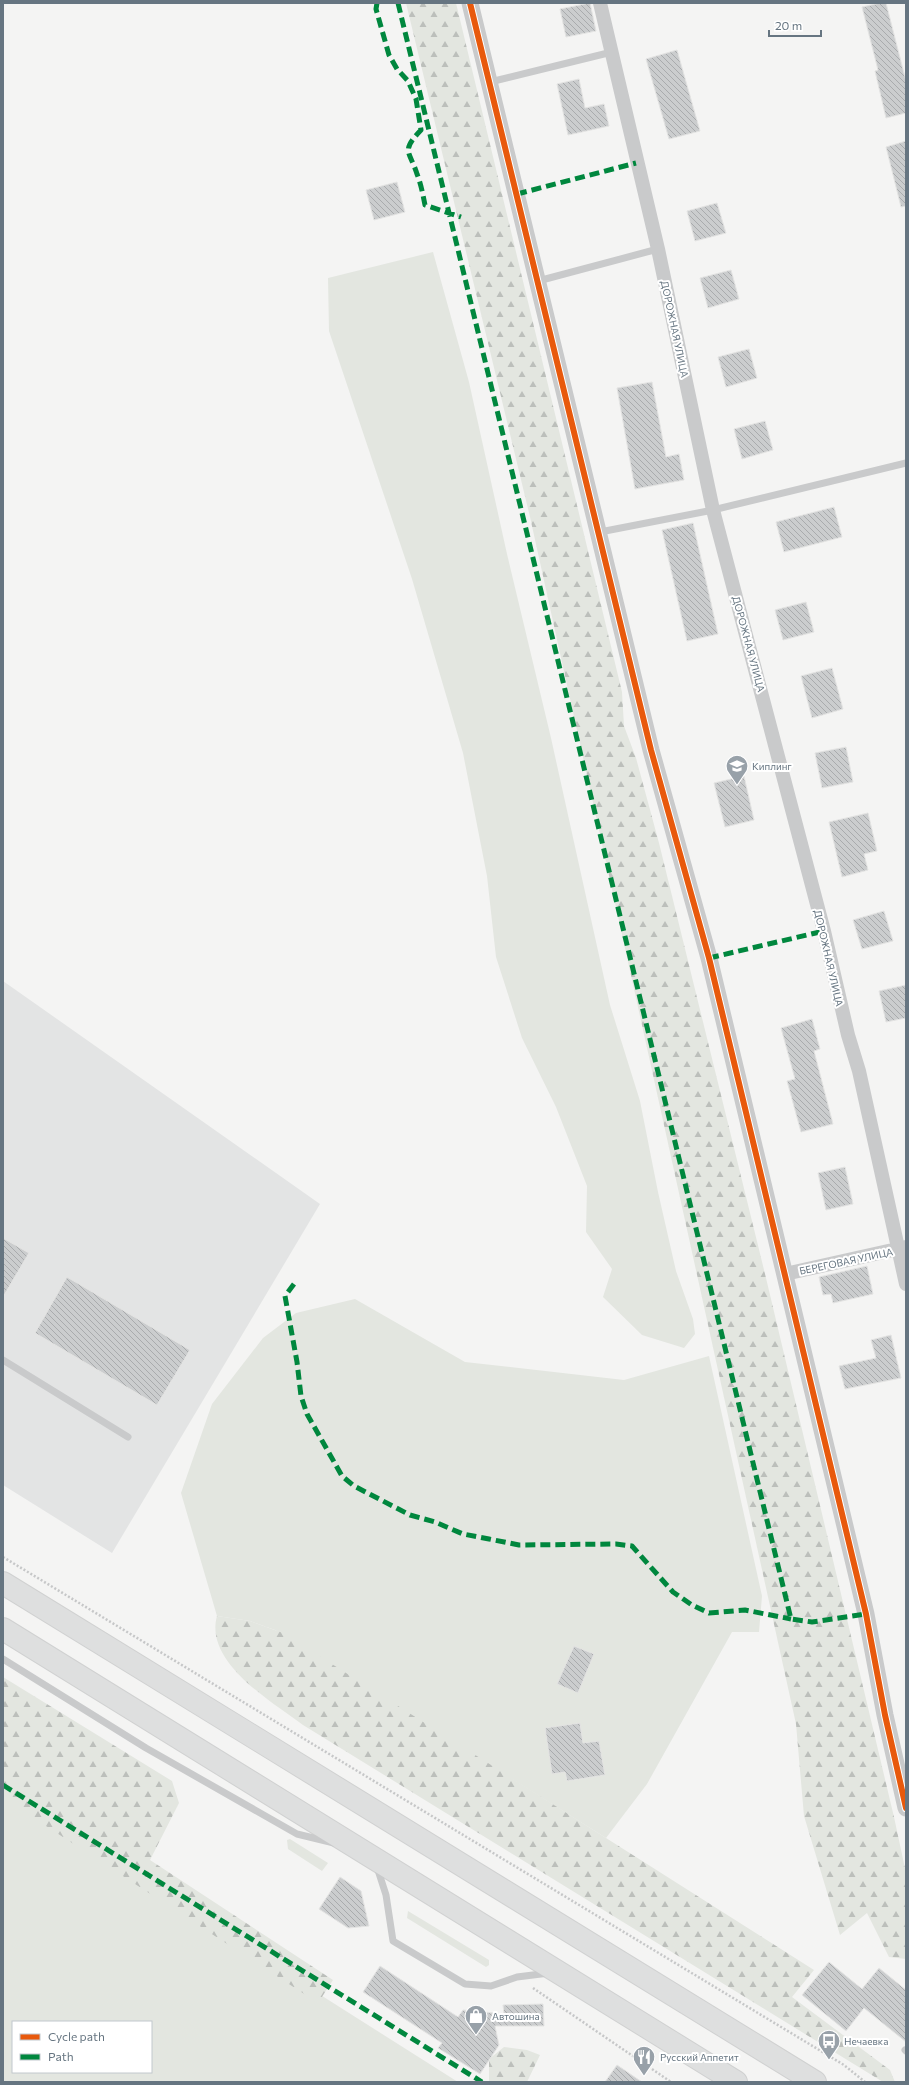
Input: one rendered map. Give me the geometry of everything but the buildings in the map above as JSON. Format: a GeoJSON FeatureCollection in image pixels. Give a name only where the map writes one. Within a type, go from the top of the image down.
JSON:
{"type":"FeatureCollection","features":[{"type":"Feature","properties":{"kind":"highway"},"geometry":{"type":"LineString","coordinates":[[3,1583],[815,2082]]}},
{"type":"Feature","properties":{"kind":"highway"},"geometry":{"type":"LineString","coordinates":[[3,1629],[736,2082]]}},
{"type":"Feature","properties":{"kind":"street"},"geometry":{"type":"LineString","coordinates":[[470,3],[600,532],[651,750],[709,958],[866,1614],[885,1715],[906,1808]]}},
{"type":"Feature","properties":{"kind":"street","name":"ДОРОЖНАЯ УЛИЦА"},"geometry":{"type":"LineString","coordinates":[[600,3],[636,163],[658,249],[714,510],[824,931],[848,1035],[859,1071],[902,1248],[906,1284]]}},
{"type":"Feature","properties":{"kind":"street","name":"БЕРЕГОВАЯ УЛИЦА"},"geometry":{"type":"LineString","coordinates":[[785,1274],[902,1248]]}},
{"type":"Feature","properties":{"kind":"lane"},"geometry":{"type":"LineString","coordinates":[[490,82],[612,52]]}},
{"type":"Feature","properties":{"kind":"lane"},"geometry":{"type":"LineString","coordinates":[[538,281],[658,249]]}},
{"type":"Feature","properties":{"kind":"lane"},"geometry":{"type":"LineString","coordinates":[[600,532],[714,510],[906,463]]}},
{"type":"Feature","properties":{"kind":"lane"},"geometry":{"type":"LineString","coordinates":[[3,1360],[128,1437]]}},
{"type":"Feature","properties":{"kind":"lane"},"geometry":{"type":"LineString","coordinates":[[3,1659],[146,1748],[297,1834],[369,1854],[386,1895],[393,1941],[465,1984],[491,1986],[517,1977],[558,1972]]}},
{"type":"Feature","properties":{"kind":"path"},"geometry":{"type":"LineString","coordinates":[[3,1557],[844,2065],[865,2082]]}},
{"type":"Feature","properties":{"kind":"path"},"geometry":{"type":"LineString","coordinates":[[517,1977],[672,2082]]}},
{"type":"Feature","properties":{"kind":"shaded area"},"geometry":{"type":"Polygon","coordinates":[[[3,981],[320,1204],[112,1553],[3,1485],[3,981]]]}},
{"type":"Feature","properties":{"kind":"green space"},"geometry":{"type":"Polygon","coordinates":[[[406,3],[456,3],[622,692],[624,726],[636,758],[659,843],[766,1278],[894,1817],[906,1873],[906,1959],[889,1957],[867,1913],[840,1935],[804,1816],[796,1724],[530,517],[406,3]]]}},
{"type":"Feature","properties":{"kind":"green space"},"geometry":{"type":"Polygon","coordinates":[[[433,252],[469,382],[507,554],[551,738],[610,1005],[640,1101],[658,1192],[676,1271],[693,1319],[695,1334],[684,1348],[642,1335],[603,1297],[612,1269],[586,1232],[587,1186],[556,1107],[522,1038],[496,957],[487,876],[463,753],[412,579],[329,331],[328,278],[433,252]]]}},
{"type":"Feature","properties":{"kind":"green space"},"geometry":{"type":"Polygon","coordinates":[[[355,1299],[465,1362],[624,1380],[709,1356],[762,1596],[759,1632],[732,1632],[647,1784],[606,1838],[275,1630],[250,1621],[217,1616],[181,1493],[212,1404],[263,1338],[296,1313],[355,1299]]]}},
{"type":"Feature","properties":{"kind":"green space"},"geometry":{"type":"Polygon","coordinates":[[[217,1616],[250,1621],[283,1633],[814,1970],[792,1997],[890,2070],[895,2082],[883,2082],[303,1725],[259,1693],[230,1665],[221,1649],[216,1633],[217,1616]]]}},
{"type":"Feature","properties":{"kind":"green space"},"geometry":{"type":"Polygon","coordinates":[[[3,1677],[172,1781],[179,1803],[150,1860],[333,1980],[318,2003],[3,1798],[3,1677]]]}},
{"type":"Feature","properties":{"kind":"green space"},"geometry":{"type":"Polygon","coordinates":[[[3,1794],[458,2082],[3,2082],[3,1794]]]}},
{"type":"Feature","properties":{"kind":"green space"},"geometry":{"type":"Polygon","coordinates":[[[290,1839],[328,1863],[322,1871],[288,1849],[287,1840],[290,1839]]]}},
{"type":"Feature","properties":{"kind":"green space"},"geometry":{"type":"Polygon","coordinates":[[[408,1911],[489,1960],[489,1965],[486,1967],[407,1918],[408,1911]]]}},
{"type":"Feature","properties":{"kind":"green space"},"geometry":{"type":"Polygon","coordinates":[[[504,2047],[527,2050],[540,2055],[527,2082],[489,2081],[489,2059],[504,2047]]]}},
{"type":"Feature","properties":{"kind":"marked path"},"geometry":{"type":"LineString","coordinates":[[377,3],[376,9],[389,55],[397,69],[408,81],[416,99],[421,130],[411,143],[408,152],[420,182],[425,205],[461,217]]}},
{"type":"Feature","properties":{"kind":"marked path"},"geometry":{"type":"LineString","coordinates":[[398,3],[791,1619],[812,1622],[866,1614]]}},
{"type":"Feature","properties":{"kind":"marked path"},"geometry":{"type":"LineString","coordinates":[[517,194],[636,163]]}},
{"type":"Feature","properties":{"kind":"marked path"},"geometry":{"type":"LineString","coordinates":[[709,958],[824,931]]}},
{"type":"Feature","properties":{"kind":"marked path"},"geometry":{"type":"LineString","coordinates":[[294,1284],[285,1296],[297,1362],[301,1396],[307,1414],[342,1476],[354,1486],[410,1515],[435,1522],[463,1534],[519,1545],[616,1544],[632,1546],[673,1592],[692,1605],[709,1613],[745,1610],[791,1619]]}},
{"type":"Feature","properties":{"kind":"marked path"},"geometry":{"type":"LineString","coordinates":[[3,1785],[482,2082]]}},
{"type":"Feature","properties":{"kind":"cycle path"},"geometry":{"type":"LineString","coordinates":[[470,3],[651,750],[709,958],[866,1614],[885,1715],[906,1808]]}},
{"type":"Feature","properties":{"kind":"place","name":"Киплинг"},"geometry":{"type":"Point","coordinates":[737,786]}},
{"type":"Feature","properties":{"kind":"place","name":"Автошина"},"geometry":{"type":"Point","coordinates":[476,2036]}},
{"type":"Feature","properties":{"kind":"place","name":"Нечаевка"},"geometry":{"type":"Point","coordinates":[829,2060]}},
{"type":"Feature","properties":{"kind":"place","name":"Русский Аппетит"},"geometry":{"type":"Point","coordinates":[644,2076]}}]}
